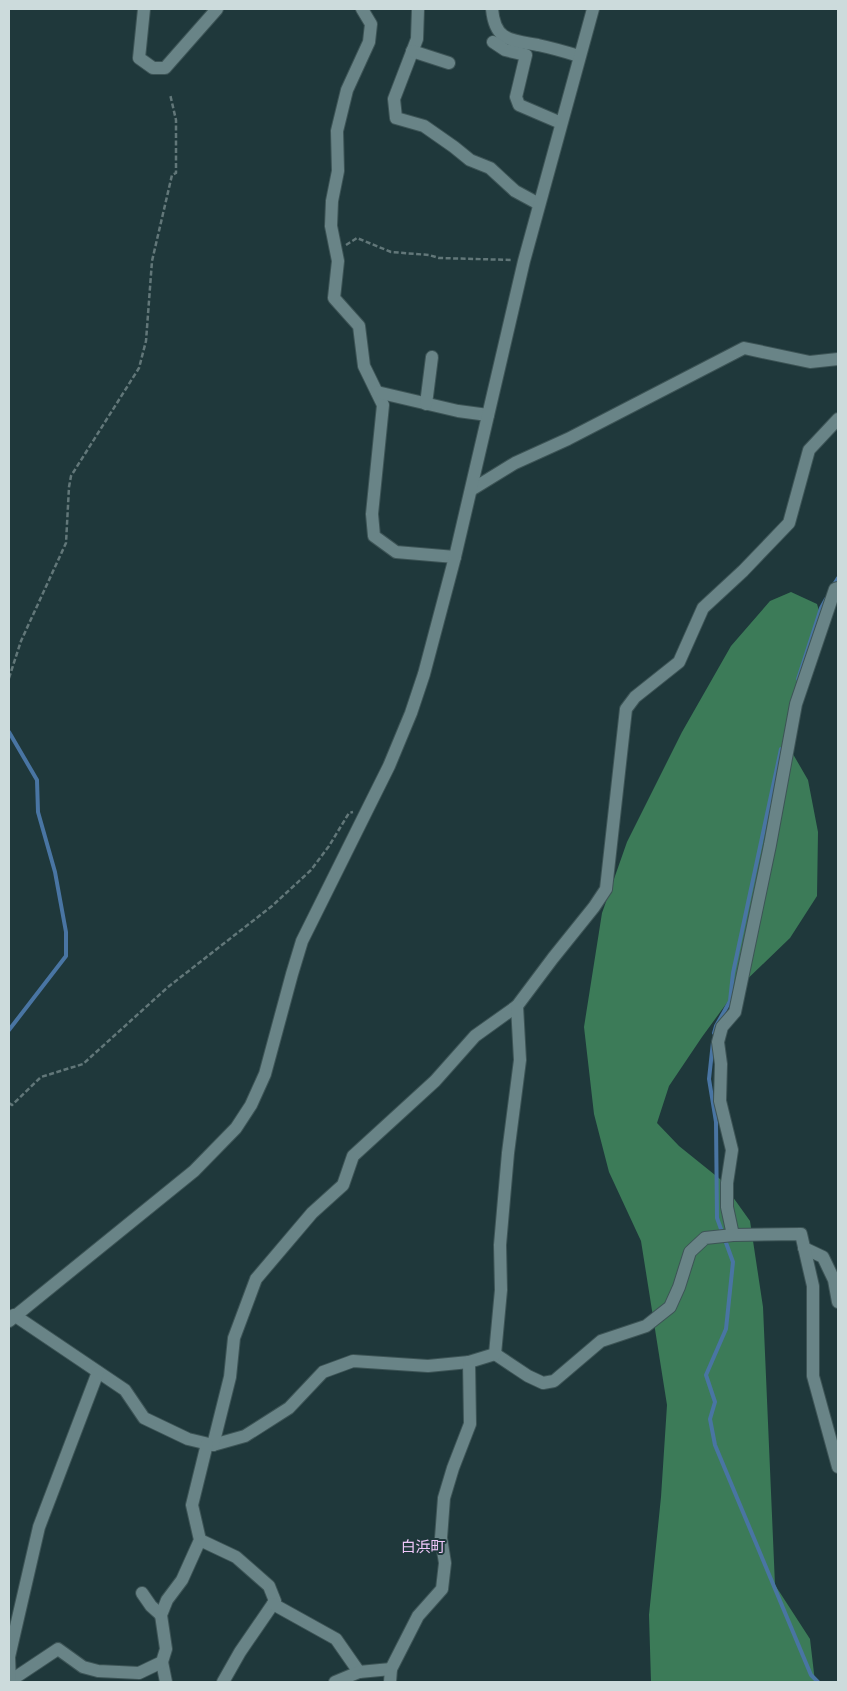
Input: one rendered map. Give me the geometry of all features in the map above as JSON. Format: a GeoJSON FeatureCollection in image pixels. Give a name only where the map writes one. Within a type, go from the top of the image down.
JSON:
{"type":"FeatureCollection","features":[{"type":"Feature","properties":{"kind":"street"},"geometry":{"type":"LineString","coordinates":[[144,9],[139,58],[153,68],[165,68],[217,9]]}},
{"type":"Feature","properties":{"kind":"street"},"geometry":{"type":"LineString","coordinates":[[418,9],[417,39],[394,99],[396,118],[424,126],[470,160],[490,168],[514,191],[539,204]]}},
{"type":"Feature","properties":{"kind":"street"},"geometry":{"type":"LineString","coordinates":[[492,9],[494,22],[502,36],[513,42],[580,56]]}},
{"type":"Feature","properties":{"kind":"street"},"geometry":{"type":"LineString","coordinates":[[495,1354],[469,1362],[428,1366],[353,1361],[323,1372],[290,1408],[245,1436],[210,1445],[188,1439],[144,1418],[126,1390],[11,1318],[194,1171],[236,1128],[251,1105],[265,1074],[302,942],[390,766],[424,674],[455,557],[524,261],[592,9]]}},
{"type":"Feature","properties":{"kind":"street"},"geometry":{"type":"LineString","coordinates":[[368,10],[371,24],[369,42],[347,90],[337,131],[338,171],[332,202],[331,226],[338,261],[334,298],[359,326],[364,366],[383,405],[372,514],[374,536],[396,552],[455,557]]}},
{"type":"Feature","properties":{"kind":"street"},"geometry":{"type":"LineString","coordinates":[[493,42],[506,50],[526,55],[516,97],[518,105],[561,123]]}},
{"type":"Feature","properties":{"kind":"street"},"geometry":{"type":"LineString","coordinates":[[412,51],[449,63]]}},
{"type":"Feature","properties":{"kind":"street"},"geometry":{"type":"LineString","coordinates":[[471,490],[515,463],[568,439],[744,348],[810,362],[838,359]]}},
{"type":"Feature","properties":{"kind":"street"},"geometry":{"type":"LineString","coordinates":[[426,404],[432,357]]}},
{"type":"Feature","properties":{"kind":"street"},"geometry":{"type":"LineString","coordinates":[[377,392],[458,411],[488,415]]}},
{"type":"Feature","properties":{"kind":"street"},"geometry":{"type":"LineString","coordinates":[[166,1682],[162,1662],[166,1649],[161,1615],[168,1600],[182,1580],[200,1540],[192,1505],[230,1377],[234,1338],[256,1280],[312,1213],[343,1185],[354,1156],[435,1081],[476,1036],[517,1006],[552,958],[594,907],[606,889],[626,709],[635,697],[679,662],[703,608],[743,571],[789,523],[808,450],[838,419]]}},
{"type":"Feature","properties":{"kind":"street"},"geometry":{"type":"LineString","coordinates":[[732,1235],[727,1207],[727,1183],[732,1150],[720,1101],[721,1064],[718,1042],[722,1027],[735,1012],[770,845],[796,704],[835,589],[838,588]]}},
{"type":"Feature","properties":{"kind":"street"},"geometry":{"type":"LineString","coordinates":[[495,1354],[501,1290],[500,1245],[508,1153],[520,1060],[517,1006]]}},
{"type":"Feature","properties":{"kind":"street"},"geometry":{"type":"LineString","coordinates":[[495,1354],[542,1383],[554,1382],[601,1341],[646,1326],[670,1307],[679,1287],[690,1252],[705,1238],[732,1235],[801,1234],[813,1286],[813,1376],[838,1467]]}},
{"type":"Feature","properties":{"kind":"street"},"geometry":{"type":"LineString","coordinates":[[804,1248],[823,1257],[834,1280],[838,1302]]}},
{"type":"Feature","properties":{"kind":"street"},"geometry":{"type":"LineString","coordinates":[[334,1682],[360,1672],[390,1676],[418,1616],[442,1589],[445,1563],[441,1538],[444,1498],[470,1424],[469,1362]]}},
{"type":"Feature","properties":{"kind":"street"},"geometry":{"type":"LineString","coordinates":[[10,1681],[9,1657],[11,1638],[39,1527],[98,1372]]}},
{"type":"Feature","properties":{"kind":"street"},"geometry":{"type":"LineString","coordinates":[[200,1540],[236,1557],[269,1586],[275,1601],[240,1652],[223,1682]]}},
{"type":"Feature","properties":{"kind":"street"},"geometry":{"type":"LineString","coordinates":[[142,1593],[151,1606],[161,1615]]}},
{"type":"Feature","properties":{"kind":"street"},"geometry":{"type":"LineString","coordinates":[[273,1604],[336,1638],[360,1672]]}},
{"type":"Feature","properties":{"kind":"street"},"geometry":{"type":"LineString","coordinates":[[10,1681],[58,1649],[84,1667],[98,1671],[139,1673],[162,1662]]}},
{"type":"Feature","properties":{"kind":"path"},"geometry":{"type":"LineString","coordinates":[[9,678],[21,641],[66,543],[71,476],[139,368],[146,341],[152,261],[172,175],[176,172],[176,120],[170,94]]}},
{"type":"Feature","properties":{"kind":"path"},"geometry":{"type":"LineString","coordinates":[[336,250],[357,238],[392,252],[429,254],[439,258],[524,261]]}},
{"type":"Feature","properties":{"kind":"path"},"geometry":{"type":"LineString","coordinates":[[9,1103],[12,1105],[41,1077],[83,1064],[168,986],[272,906],[311,870],[329,846],[349,813],[369,808]]}},
{"type":"Feature","properties":{"kind":"green space"},"geometry":{"type":"Polygon","coordinates":[[[791,592],[817,604],[824,627],[786,742],[808,780],[818,832],[817,896],[790,938],[737,989],[702,1037],[669,1086],[657,1123],[679,1146],[720,1179],[750,1221],[763,1307],[775,1585],[810,1639],[815,1682],[651,1682],[649,1615],[661,1497],[667,1405],[641,1241],[609,1172],[594,1114],[584,1027],[602,913],[627,842],[682,732],[731,646],[770,601],[791,592]]]}},
{"type":"Feature","properties":{"kind":"waterway"},"geometry":{"type":"LineString","coordinates":[[833,586],[838,578]]}},
{"type":"Feature","properties":{"kind":"waterway"},"geometry":{"type":"LineString","coordinates":[[798,679],[821,608],[826,599]]}},
{"type":"Feature","properties":{"kind":"waterway"},"geometry":{"type":"LineString","coordinates":[[9,732],[37,780],[38,812],[55,872],[66,932],[66,956],[9,1030]]}},
{"type":"Feature","properties":{"kind":"waterway"},"geometry":{"type":"LineString","coordinates":[[714,1033],[730,1001],[733,973],[781,749]]}},
{"type":"Feature","properties":{"kind":"waterway"},"geometry":{"type":"LineString","coordinates":[[713,1042],[709,1079],[716,1122],[717,1218],[733,1262],[726,1329],[706,1375],[715,1402],[710,1419],[715,1445],[811,1675],[818,1682]]}},
{"type":"Feature","properties":{"kind":"district","name":"白浜町"},"geometry":{"type":"Point","coordinates":[423,1547]}}]}
